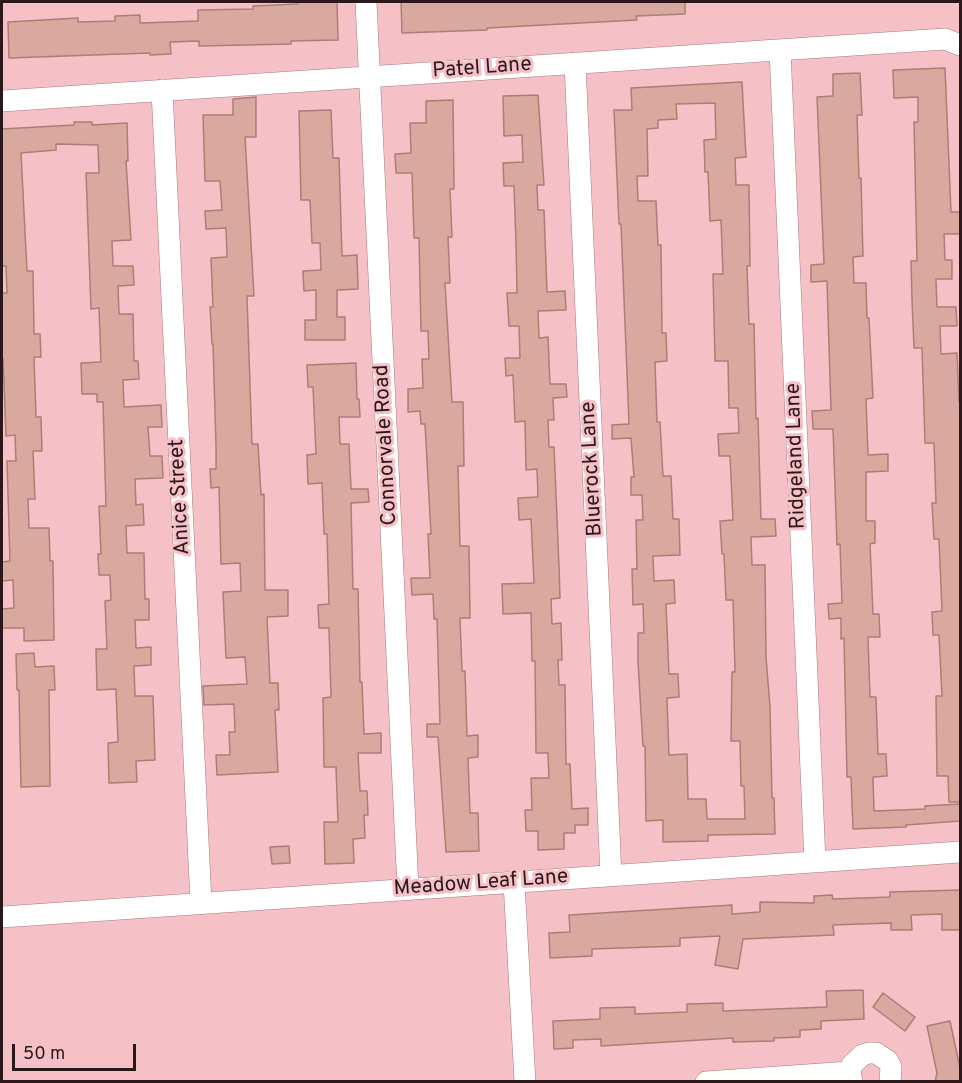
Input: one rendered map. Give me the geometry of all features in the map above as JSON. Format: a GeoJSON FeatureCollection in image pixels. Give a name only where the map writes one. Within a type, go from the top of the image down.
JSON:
{"type":"FeatureCollection","features":[{"type":"Feature","properties":{"kind":"street","name":"Connorvale Road"},"geometry":{"type":"LineString","coordinates":[[366,2],[408,889]]}},
{"type":"Feature","properties":{"kind":"street","name":"Patel Lane"},"geometry":{"type":"LineString","coordinates":[[2,101],[945,39],[960,45]]}},
{"type":"Feature","properties":{"kind":"street","name":"Ridgeland Lane"},"geometry":{"type":"LineString","coordinates":[[780,50],[815,862]]}},
{"type":"Feature","properties":{"kind":"street","name":"Bluerock Lane"},"geometry":{"type":"LineString","coordinates":[[574,63],[612,876]]}},
{"type":"Feature","properties":{"kind":"street","name":"Anice Street"},"geometry":{"type":"LineString","coordinates":[[162,90],[201,903]]}},
{"type":"Feature","properties":{"kind":"street","name":"Meadow Leaf Lane"},"geometry":{"type":"LineString","coordinates":[[2,916],[960,852]]}},
{"type":"Feature","properties":{"kind":"street"},"geometry":{"type":"LineString","coordinates":[[514,882],[525,1082]]}},
{"type":"Feature","properties":{"kind":"street"},"geometry":{"type":"LineString","coordinates":[[706,1082],[851,1077],[852,1065],[861,1055],[876,1053],[888,1061],[891,1067],[891,1082]]}},
{"type":"Feature","properties":{"kind":"building"},"geometry":{"type":"Polygon","coordinates":[[[297,2],[337,2],[338,40],[291,41],[291,44],[199,46],[199,41],[170,42],[171,54],[9,58],[8,22],[78,18],[78,22],[115,21],[115,16],[140,15],[140,23],[198,21],[198,10],[253,9],[253,6],[298,4],[297,2]]]}},
{"type":"Feature","properties":{"kind":"building"},"geometry":{"type":"Polygon","coordinates":[[[401,2],[685,2],[685,14],[636,16],[637,20],[402,33],[401,2]]]}},
{"type":"Feature","properties":{"kind":"building"},"geometry":{"type":"Polygon","coordinates":[[[945,68],[951,212],[960,212],[960,234],[944,234],[945,260],[952,260],[952,279],[936,279],[937,307],[956,307],[957,326],[940,326],[941,354],[957,353],[960,402],[960,802],[949,802],[948,776],[937,776],[936,696],[942,696],[939,635],[933,635],[932,612],[942,611],[939,539],[934,539],[932,503],[936,503],[934,443],[925,443],[922,348],[914,348],[912,300],[911,261],[917,261],[914,122],[918,122],[918,97],[894,98],[893,70],[945,68]]]}},
{"type":"Feature","properties":{"kind":"building"},"geometry":{"type":"Polygon","coordinates":[[[860,73],[862,115],[857,115],[863,256],[853,257],[854,283],[866,283],[867,318],[869,318],[873,398],[866,399],[868,455],[888,454],[888,471],[866,472],[866,521],[875,521],[875,543],[870,544],[873,614],[879,614],[880,637],[868,637],[870,697],[876,697],[878,754],[886,754],[887,776],[873,777],[874,811],[925,809],[925,806],[960,804],[960,821],[906,825],[906,827],[853,829],[851,777],[847,777],[844,638],[841,639],[841,618],[829,619],[828,604],[842,603],[840,544],[837,545],[833,429],[813,429],[812,411],[831,410],[827,281],[811,282],[811,265],[824,264],[817,97],[833,96],[833,74],[860,73]]]}},
{"type":"Feature","properties":{"kind":"building"},"geometry":{"type":"Polygon","coordinates":[[[742,82],[746,157],[735,158],[736,185],[749,185],[750,266],[747,266],[749,324],[754,324],[761,519],[775,519],[776,536],[751,537],[752,565],[765,565],[766,657],[775,834],[708,835],[708,841],[663,842],[663,820],[646,821],[645,746],[643,746],[638,662],[638,633],[644,633],[643,604],[633,605],[632,569],[637,569],[636,520],[643,520],[642,495],[631,495],[631,477],[634,477],[631,438],[612,439],[612,425],[629,424],[614,110],[632,110],[631,88],[742,82]],[[715,103],[676,104],[677,119],[658,120],[658,128],[647,129],[648,176],[637,176],[638,201],[656,201],[658,245],[661,245],[662,333],[666,333],[667,361],[655,362],[657,422],[660,422],[663,476],[671,476],[673,519],[679,519],[680,555],[653,556],[654,581],[674,580],[675,603],[666,604],[669,674],[678,674],[679,697],[667,698],[669,755],[687,754],[688,799],[706,799],[707,819],[745,819],[744,786],[741,786],[740,741],[731,741],[732,672],[735,672],[733,600],[726,600],[720,521],[733,520],[730,456],[719,456],[718,434],[739,433],[738,408],[729,408],[728,361],[715,361],[713,274],[723,274],[721,220],[710,221],[708,172],[705,172],[704,140],[716,139],[715,103]]]}},
{"type":"Feature","properties":{"kind":"building"},"geometry":{"type":"Polygon","coordinates":[[[538,95],[544,185],[537,185],[538,210],[544,210],[547,292],[565,291],[566,310],[538,311],[539,338],[548,337],[550,384],[566,384],[567,397],[553,398],[554,420],[548,420],[549,447],[554,447],[560,598],[551,599],[552,624],[561,623],[562,660],[558,660],[559,685],[565,685],[566,764],[570,764],[572,809],[588,808],[588,825],[575,825],[575,833],[564,833],[564,849],[538,850],[538,831],[526,831],[525,810],[532,810],[531,778],[549,778],[548,753],[536,753],[535,661],[532,661],[531,613],[503,614],[502,584],[534,583],[531,519],[519,520],[518,498],[538,497],[537,469],[526,470],[525,421],[515,422],[513,375],[506,376],[505,358],[520,358],[519,326],[509,326],[507,293],[517,293],[514,186],[504,186],[503,163],[523,162],[522,135],[504,136],[503,96],[538,95]]]}},
{"type":"Feature","properties":{"kind":"building"},"geometry":{"type":"Polygon","coordinates":[[[256,97],[256,137],[245,137],[254,296],[247,296],[252,444],[258,444],[261,495],[264,494],[265,590],[288,590],[288,616],[267,617],[270,683],[278,683],[279,710],[275,710],[278,772],[217,775],[216,755],[230,755],[229,732],[235,732],[234,704],[204,705],[203,686],[247,684],[245,657],[226,658],[223,592],[241,591],[240,563],[221,564],[219,487],[211,488],[210,469],[216,469],[216,446],[210,307],[213,307],[211,258],[227,257],[226,228],[206,229],[205,211],[222,210],[220,181],[205,181],[203,115],[233,115],[233,99],[256,97]]]}},
{"type":"Feature","properties":{"kind":"building"},"geometry":{"type":"Polygon","coordinates":[[[453,100],[454,189],[450,189],[452,237],[448,237],[450,283],[445,283],[452,402],[463,402],[464,466],[458,466],[460,546],[469,546],[470,618],[460,618],[462,671],[465,671],[467,736],[478,735],[478,757],[468,758],[470,813],[478,813],[479,851],[446,852],[438,737],[427,737],[427,724],[440,724],[437,619],[434,619],[433,594],[412,595],[411,578],[430,578],[428,534],[431,534],[425,424],[421,424],[420,411],[408,412],[408,389],[423,388],[422,359],[429,359],[428,331],[421,331],[419,238],[414,238],[412,173],[396,173],[395,154],[411,153],[410,123],[426,123],[426,101],[453,100]]]}},
{"type":"Feature","properties":{"kind":"building"},"geometry":{"type":"Polygon","coordinates":[[[331,110],[333,158],[339,158],[342,256],[357,255],[358,289],[337,290],[337,317],[345,317],[345,340],[305,340],[305,320],[316,320],[316,290],[304,291],[303,271],[321,270],[320,243],[312,243],[310,200],[301,200],[299,111],[331,110]]]}},
{"type":"Feature","properties":{"kind":"building"},"geometry":{"type":"Polygon","coordinates":[[[74,122],[92,122],[92,125],[127,123],[128,161],[126,161],[131,240],[112,241],[113,266],[133,266],[134,285],[118,286],[119,314],[133,314],[134,361],[138,361],[139,379],[123,380],[124,407],[161,405],[162,427],[148,427],[150,456],[162,456],[163,478],[135,479],[136,505],[143,504],[144,525],[126,526],[127,553],[144,553],[145,599],[149,599],[149,620],[135,620],[136,648],[151,647],[151,665],[134,666],[135,696],[153,696],[155,760],[136,761],[137,782],[109,783],[108,743],[118,742],[116,689],[97,690],[96,649],[107,649],[105,601],[111,600],[110,575],[99,575],[98,554],[101,554],[99,506],[106,506],[103,402],[97,402],[97,394],[82,394],[81,363],[101,362],[99,308],[91,309],[86,173],[99,173],[98,145],[56,144],[56,150],[21,153],[27,271],[33,271],[34,334],[40,334],[41,357],[34,357],[36,417],[41,417],[42,451],[33,451],[35,499],[28,499],[29,528],[49,528],[50,561],[53,561],[54,640],[24,641],[24,628],[2,628],[2,609],[14,608],[13,580],[2,581],[2,562],[10,561],[7,461],[16,461],[15,435],[6,436],[2,358],[2,293],[7,293],[6,266],[2,266],[2,129],[74,125],[74,122]]]}},
{"type":"Feature","properties":{"kind":"building"},"geometry":{"type":"Polygon","coordinates":[[[356,363],[360,417],[339,417],[340,444],[349,444],[351,489],[368,489],[369,502],[351,503],[353,589],[358,589],[360,682],[362,682],[364,734],[381,733],[381,753],[358,753],[360,791],[367,791],[368,815],[364,815],[365,838],[353,839],[354,863],[325,864],[324,822],[338,822],[336,767],[324,767],[323,698],[331,697],[329,628],[319,628],[318,605],[329,604],[327,534],[324,534],[322,483],[308,484],[307,455],[316,454],[313,387],[308,387],[307,365],[356,363]]]}},
{"type":"Feature","properties":{"kind":"building"},"geometry":{"type":"Polygon","coordinates":[[[34,653],[35,667],[54,666],[55,690],[49,690],[50,786],[21,787],[16,654],[34,653]]]}},
{"type":"Feature","properties":{"kind":"building"},"geometry":{"type":"Polygon","coordinates":[[[289,846],[290,863],[272,864],[270,847],[289,846]]]}},
{"type":"Feature","properties":{"kind":"building"},"geometry":{"type":"Polygon","coordinates":[[[960,890],[960,930],[942,930],[942,914],[911,915],[912,930],[891,930],[891,923],[833,925],[834,935],[743,939],[738,969],[715,965],[720,936],[680,938],[680,946],[592,949],[592,956],[550,958],[549,933],[570,932],[569,915],[732,905],[732,914],[760,912],[760,902],[814,903],[814,896],[832,895],[833,899],[890,897],[890,892],[960,890]]]}},
{"type":"Feature","properties":{"kind":"building"},"geometry":{"type":"Polygon","coordinates":[[[863,990],[864,1019],[821,1021],[821,1029],[800,1030],[800,1037],[774,1038],[774,1041],[733,1042],[733,1038],[601,1046],[601,1039],[573,1040],[573,1048],[554,1049],[553,1021],[600,1019],[600,1008],[635,1007],[635,1014],[687,1012],[687,1004],[723,1003],[723,1011],[827,1007],[826,991],[863,990]]]}},
{"type":"Feature","properties":{"kind":"building"},"geometry":{"type":"Polygon","coordinates":[[[883,993],[915,1017],[905,1031],[873,1007],[883,993]]]}},
{"type":"Feature","properties":{"kind":"building"},"geometry":{"type":"Polygon","coordinates":[[[950,1021],[960,1068],[960,1082],[935,1082],[937,1073],[927,1026],[950,1021]]]}}]}
